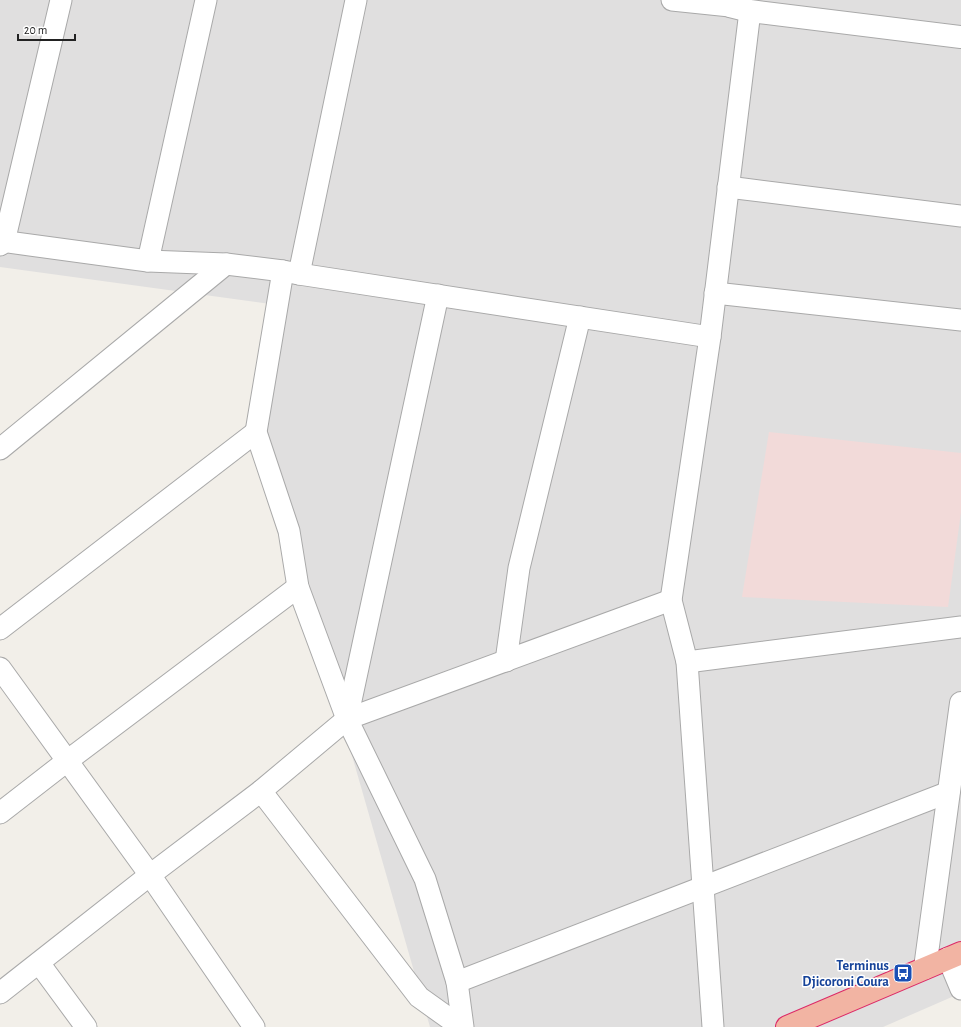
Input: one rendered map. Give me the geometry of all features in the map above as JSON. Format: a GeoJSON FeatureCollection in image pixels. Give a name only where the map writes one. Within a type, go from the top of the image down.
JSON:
{"type":"FeatureCollection","features":[{"type":"Feature","properties":{"kind":"highway"},"geometry":{"type":"LineString","coordinates":[[787,1027],[954,956]]}},
{"type":"Feature","properties":{"kind":"street"},"geometry":{"type":"LineString","coordinates":[[61,0],[1,243],[148,261],[226,264],[710,337]]}},
{"type":"Feature","properties":{"kind":"street"},"geometry":{"type":"LineString","coordinates":[[148,261],[206,0]]}},
{"type":"Feature","properties":{"kind":"street"},"geometry":{"type":"LineString","coordinates":[[356,0],[291,273],[256,432],[289,531],[298,587],[347,719],[425,879],[457,982],[462,1027]]}},
{"type":"Feature","properties":{"kind":"street"},"geometry":{"type":"LineString","coordinates":[[672,0],[737,6],[961,37]]}},
{"type":"Feature","properties":{"kind":"street"},"geometry":{"type":"LineString","coordinates":[[714,1027],[687,662],[671,600],[710,337],[728,187],[737,6]]}},
{"type":"Feature","properties":{"kind":"street"},"geometry":{"type":"LineString","coordinates":[[728,187],[961,216]]}},
{"type":"Feature","properties":{"kind":"street"},"geometry":{"type":"LineString","coordinates":[[0,449],[226,264]]}},
{"type":"Feature","properties":{"kind":"street"},"geometry":{"type":"LineString","coordinates":[[715,293],[961,320]]}},
{"type":"Feature","properties":{"kind":"street"},"geometry":{"type":"LineString","coordinates":[[347,719],[438,295]]}},
{"type":"Feature","properties":{"kind":"street"},"geometry":{"type":"LineString","coordinates":[[506,661],[520,568],[580,317]]}},
{"type":"Feature","properties":{"kind":"street"},"geometry":{"type":"LineString","coordinates":[[0,629],[256,432]]}},
{"type":"Feature","properties":{"kind":"street"},"geometry":{"type":"LineString","coordinates":[[0,813],[298,587]]}},
{"type":"Feature","properties":{"kind":"street"},"geometry":{"type":"LineString","coordinates":[[0,993],[150,875],[261,791],[347,719],[671,600]]}},
{"type":"Feature","properties":{"kind":"street"},"geometry":{"type":"LineString","coordinates":[[687,662],[961,627]]}},
{"type":"Feature","properties":{"kind":"street"},"geometry":{"type":"LineString","coordinates":[[0,668],[150,875],[254,1027]]}},
{"type":"Feature","properties":{"kind":"street"},"geometry":{"type":"LineString","coordinates":[[926,968],[961,703]]}},
{"type":"Feature","properties":{"kind":"street"},"geometry":{"type":"LineString","coordinates":[[261,791],[419,997],[462,1027]]}},
{"type":"Feature","properties":{"kind":"street"},"geometry":{"type":"LineString","coordinates":[[457,982],[949,792]]}},
{"type":"Feature","properties":{"kind":"street"},"geometry":{"type":"LineString","coordinates":[[954,956],[961,989]]}},
{"type":"Feature","properties":{"kind":"street"},"geometry":{"type":"LineString","coordinates":[[39,962],[86,1027]]}},
{"type":"Feature","properties":{"kind":"shaded area"},"geometry":{"type":"Polygon","coordinates":[[[0,0],[961,0],[961,993],[883,1027],[430,1027],[263,446],[278,305],[0,267],[0,0]]]}},
{"type":"Feature","properties":{"kind":"shaded area"},"geometry":{"type":"Polygon","coordinates":[[[769,432],[961,453],[961,512],[948,607],[742,597],[769,432]]]}},
{"type":"Feature","properties":{"kind":"place","name":"Terminus Djicoroni Coura"},"geometry":{"type":"Point","coordinates":[903,973]}}]}
